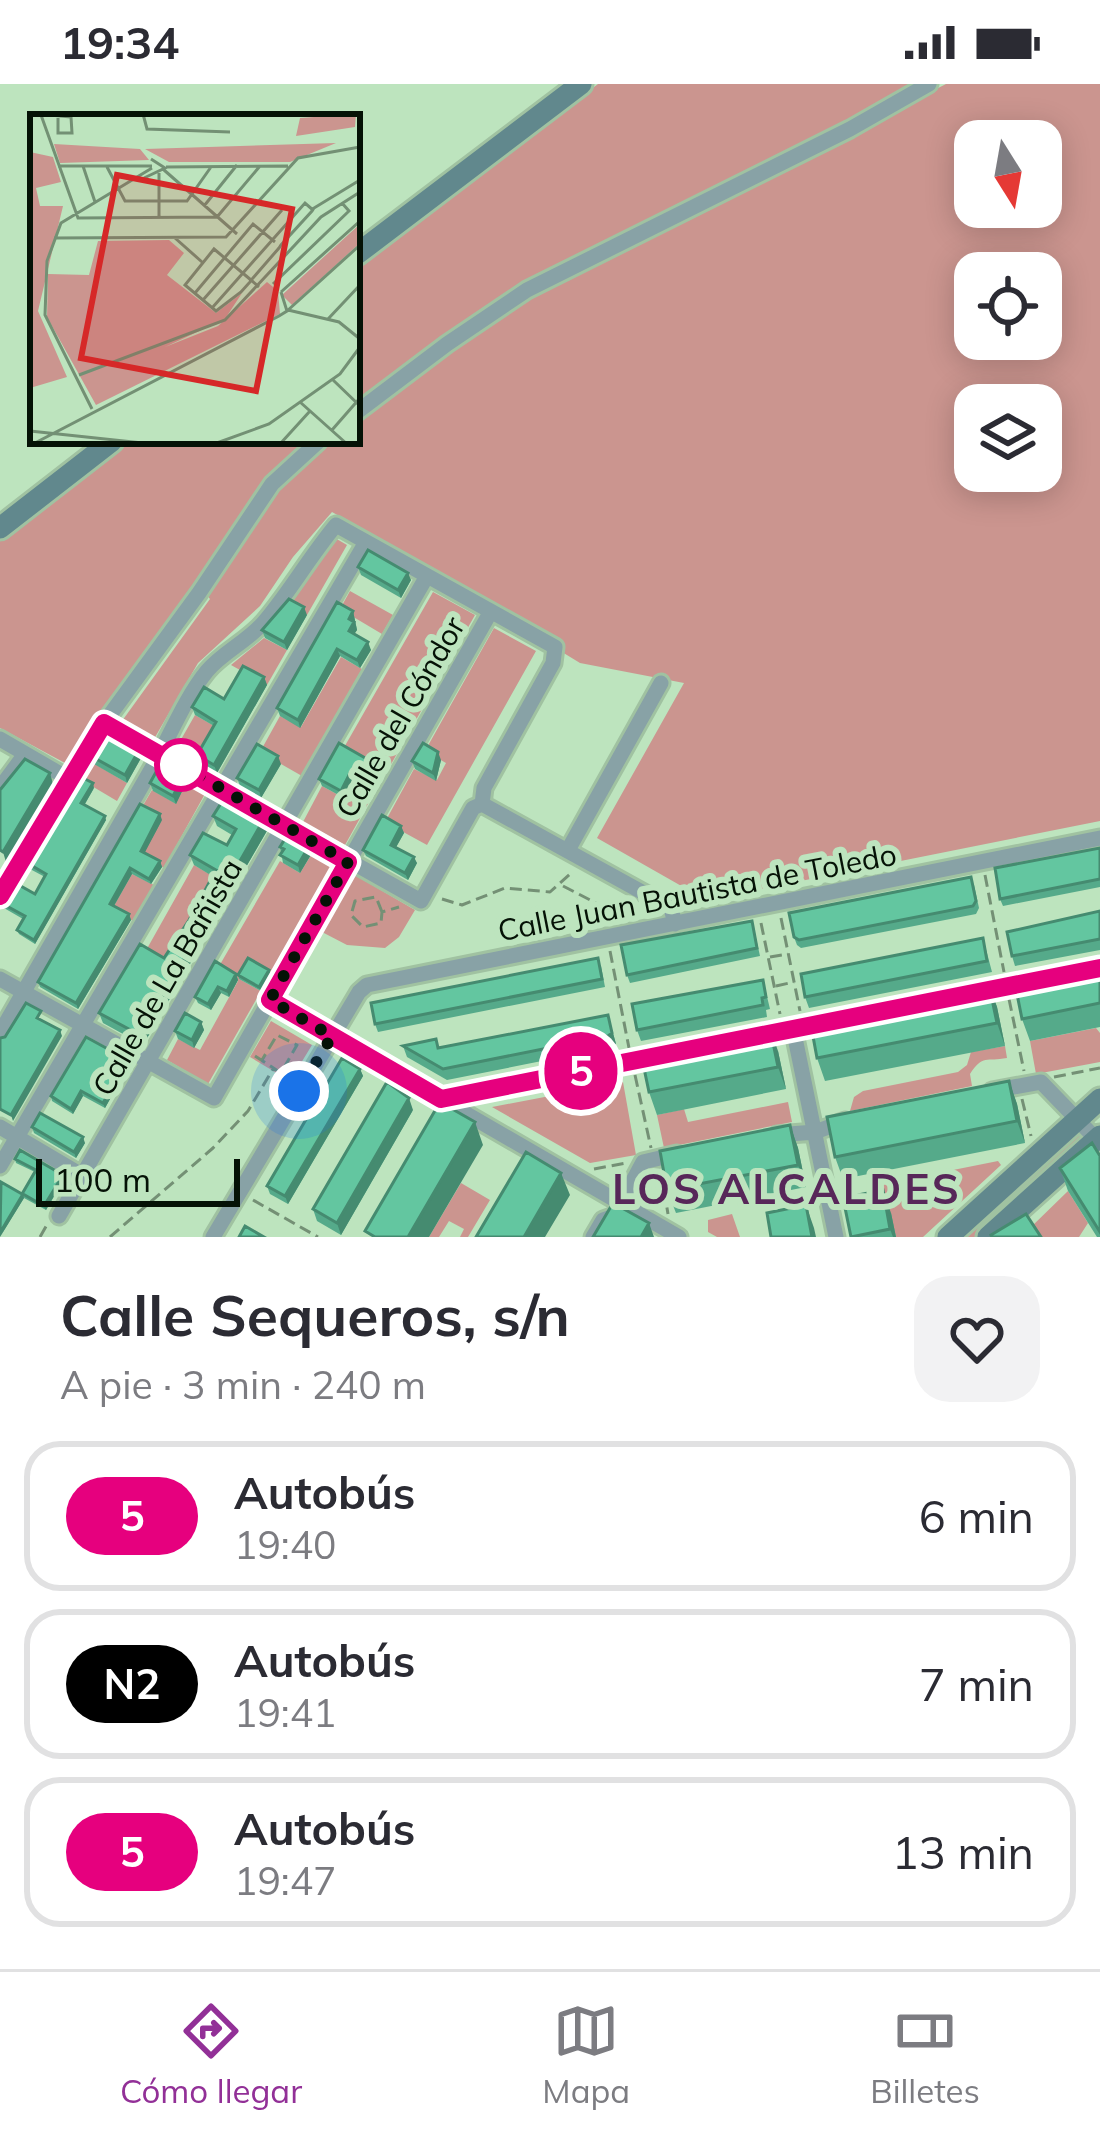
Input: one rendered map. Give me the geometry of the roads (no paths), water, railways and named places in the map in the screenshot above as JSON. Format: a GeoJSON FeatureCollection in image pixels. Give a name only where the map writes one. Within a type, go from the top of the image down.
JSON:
{"type":"FeatureCollection","features":[{"type":"Feature","properties":{"kind":"street"},"geometry":{"type":"LineString","coordinates":[[360,252],[581,84]]}},
{"type":"Feature","properties":{"kind":"street"},"geometry":{"type":"LineString","coordinates":[[360,410],[527,290],[850,129],[929,84]]}},
{"type":"Feature","properties":{"kind":"street"},"geometry":{"type":"LineString","coordinates":[[0,528],[108,444]]}},
{"type":"Feature","properties":{"kind":"street"},"geometry":{"type":"LineString","coordinates":[[0,896],[104,723],[272,484],[316,444]]}},
{"type":"Feature","properties":{"kind":"street"},"geometry":{"type":"LineString","coordinates":[[0,1033],[206,671],[263,623],[336,525],[555,647],[554,663],[484,788],[482,804]]}},
{"type":"Feature","properties":{"kind":"street"},"geometry":{"type":"LineString","coordinates":[[0,1166],[366,542]]}},
{"type":"Feature","properties":{"kind":"street","name":"Calle de La Bañista"},"geometry":{"type":"LineString","coordinates":[[54,1219],[151,1061],[427,576]]}},
{"type":"Feature","properties":{"kind":"street","name":"Calle del Cóndor"},"geometry":{"type":"LineString","coordinates":[[151,1061],[214,1098],[490,613]]}},
{"type":"Feature","properties":{"kind":"street"},"geometry":{"type":"LineString","coordinates":[[568,850],[661,683]]}},
{"type":"Feature","properties":{"kind":"street"},"geometry":{"type":"LineString","coordinates":[[104,723],[413,902],[473,808],[482,804]]}},
{"type":"Feature","properties":{"kind":"street"},"geometry":{"type":"LineString","coordinates":[[0,739],[69,779]]}},
{"type":"Feature","properties":{"kind":"street"},"geometry":{"type":"LineString","coordinates":[[0,788],[25,754]]}},
{"type":"Feature","properties":{"kind":"street"},"geometry":{"type":"LineString","coordinates":[[482,804],[671,908],[675,924]]}},
{"type":"Feature","properties":{"kind":"street","name":"Calle Juan Bautista de Toledo"},"geometry":{"type":"LineString","coordinates":[[213,1237],[367,985],[1100,838]]}},
{"type":"Feature","properties":{"kind":"street"},"geometry":{"type":"LineString","coordinates":[[965,995],[1060,976]]}},
{"type":"Feature","properties":{"kind":"street"},"geometry":{"type":"LineString","coordinates":[[0,979],[151,1061]]}},
{"type":"Feature","properties":{"kind":"street"},"geometry":{"type":"LineString","coordinates":[[270,1000],[527,1158],[679,1237]]}},
{"type":"Feature","properties":{"kind":"street"},"geometry":{"type":"LineString","coordinates":[[746,1037],[792,1019],[838,1019]]}},
{"type":"Feature","properties":{"kind":"street"},"geometry":{"type":"LineString","coordinates":[[792,1019],[836,1237]]}},
{"type":"Feature","properties":{"kind":"street"},"geometry":{"type":"LineString","coordinates":[[438,1105],[678,1051]]}},
{"type":"Feature","properties":{"kind":"street"},"geometry":{"type":"LineString","coordinates":[[974,1095],[1041,1082],[1099,1139],[988,1237]]}},
{"type":"Feature","properties":{"kind":"street"},"geometry":{"type":"LineString","coordinates":[[949,1237],[1100,1099]]}},
{"type":"Feature","properties":{"kind":"street"},"geometry":{"type":"LineString","coordinates":[[766,1137],[815,1132],[861,1118]]}},
{"type":"Feature","properties":{"kind":"street"},"geometry":{"type":"LineString","coordinates":[[0,1126],[83,1176]]}},
{"type":"Feature","properties":{"kind":"street"},"geometry":{"type":"LineString","coordinates":[[593,1237],[603,1220],[614,1216],[649,1156],[699,1150]]}},
{"type":"Feature","properties":{"kind":"district","name":"LOS ALCALDES"},"geometry":{"type":"Point","coordinates":[787,1188]}}]}
